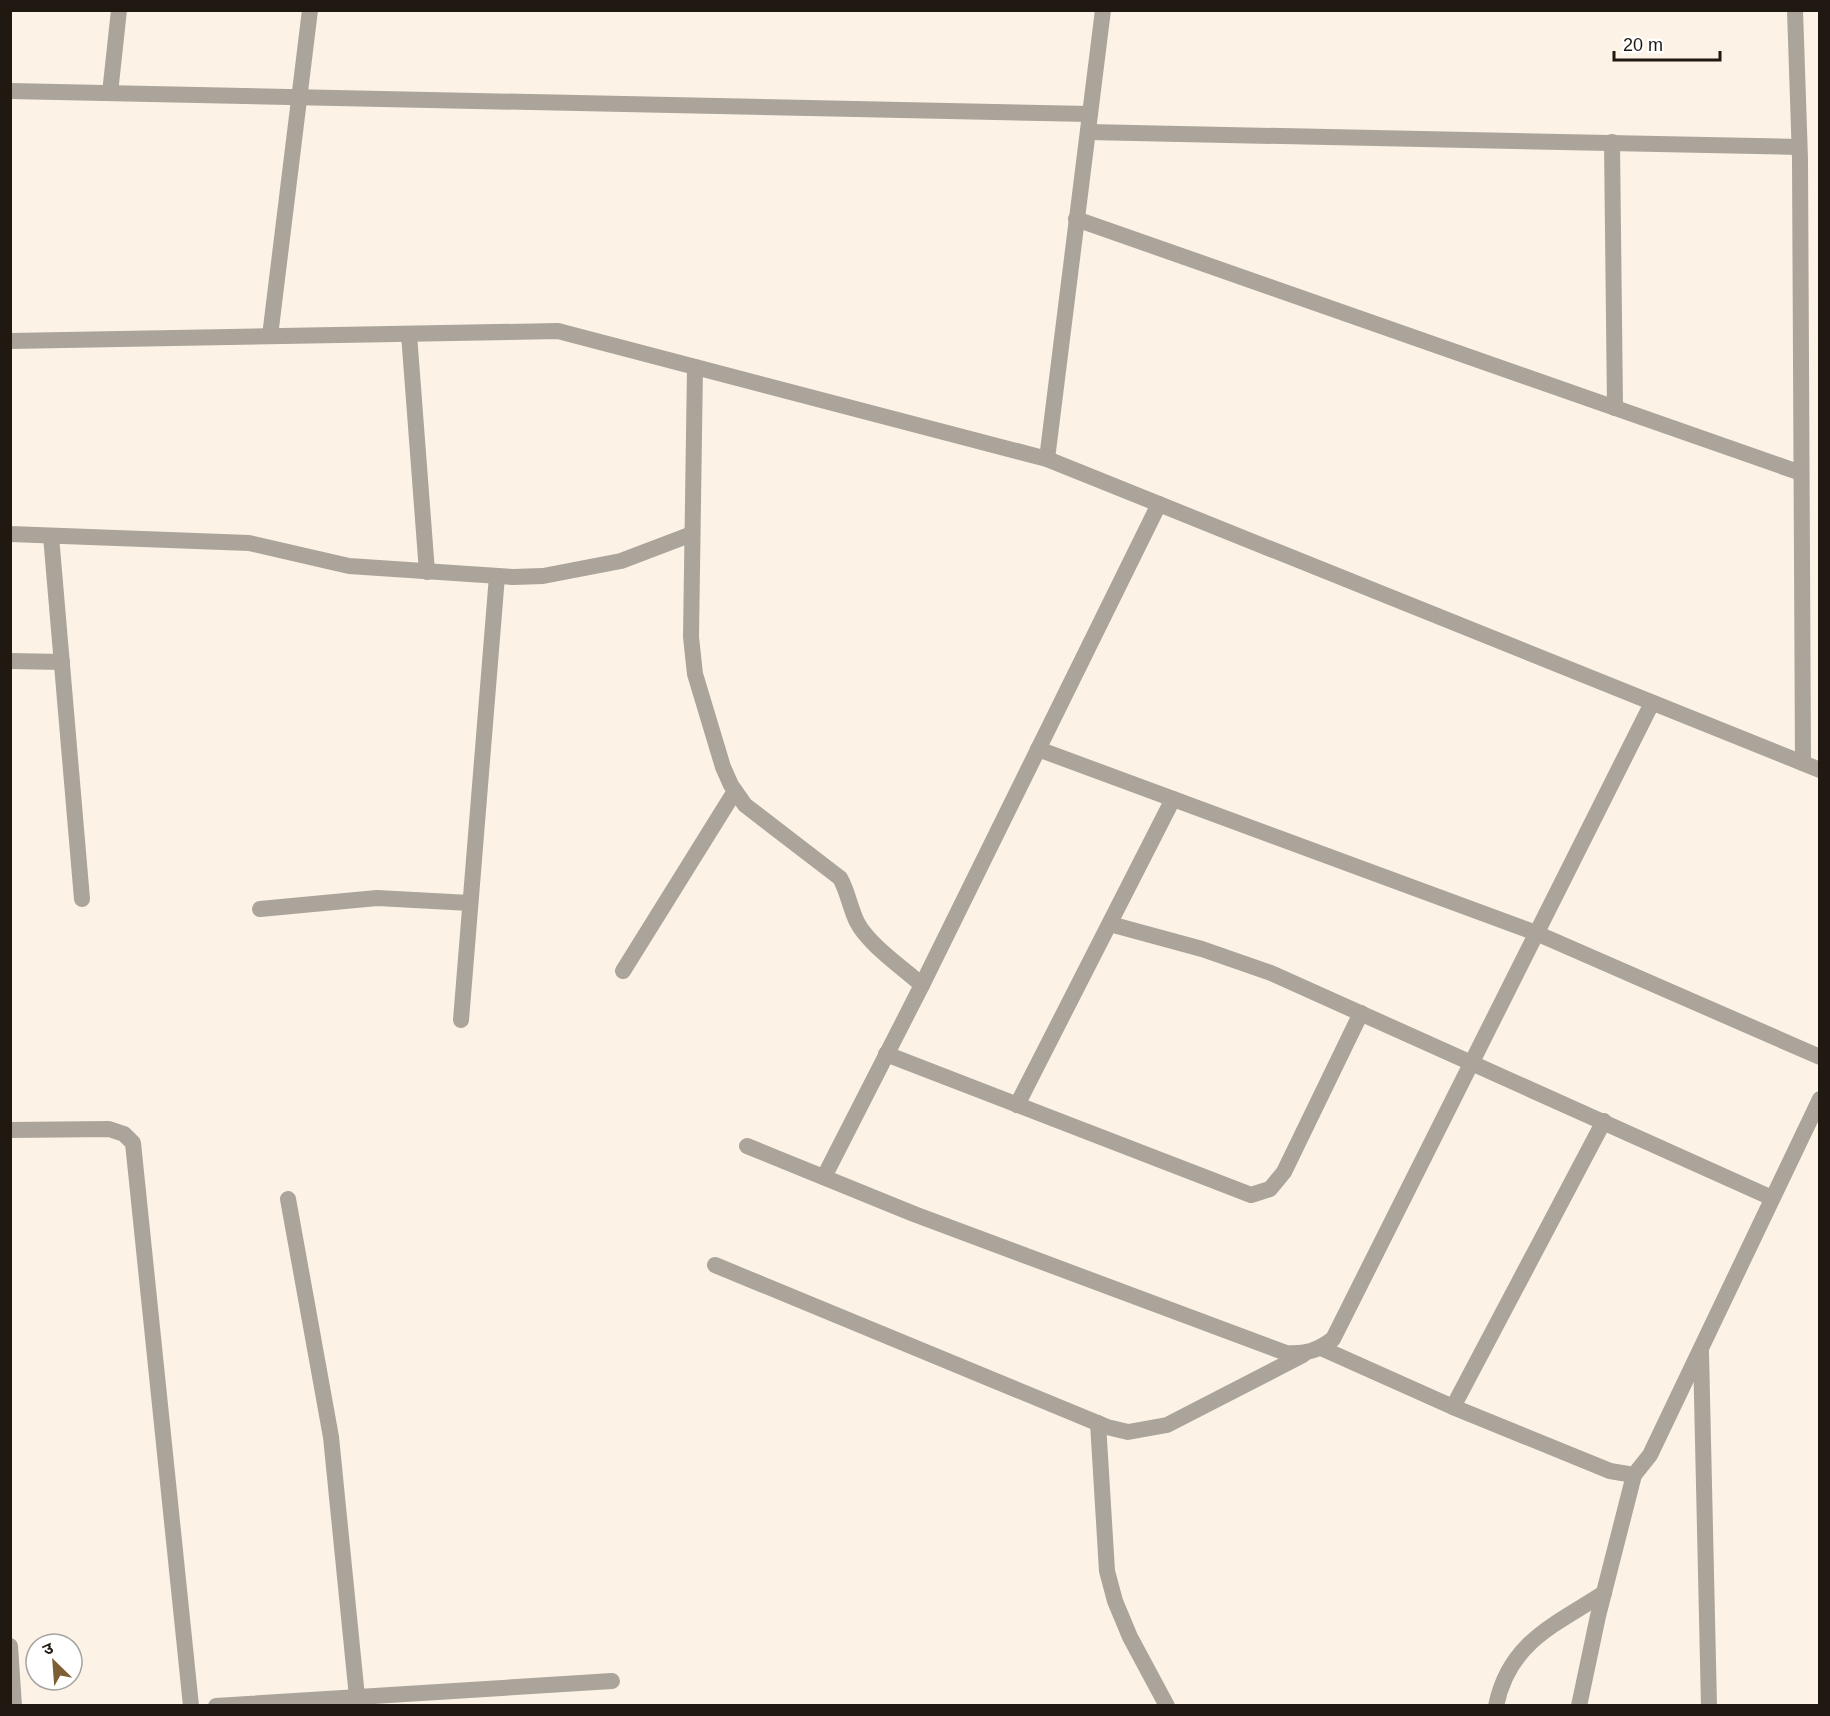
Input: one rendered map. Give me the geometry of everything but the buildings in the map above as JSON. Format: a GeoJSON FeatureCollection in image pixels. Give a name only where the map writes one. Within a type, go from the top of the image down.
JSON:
{"type":"FeatureCollection","features":[{"type":"Feature","properties":{"kind":"street"},"geometry":{"type":"LineString","coordinates":[[110,93],[119,10]]}},
{"type":"Feature","properties":{"kind":"street"},"geometry":{"type":"LineString","coordinates":[[270,336],[310,10]]}},
{"type":"Feature","properties":{"kind":"street"},"geometry":{"type":"LineString","coordinates":[[1047,459],[1103,10]]}},
{"type":"Feature","properties":{"kind":"street"},"geometry":{"type":"LineString","coordinates":[[1795,10],[1799,147],[1803,764]]}},
{"type":"Feature","properties":{"kind":"street"},"geometry":{"type":"LineString","coordinates":[[10,91],[1090,114]]}},
{"type":"Feature","properties":{"kind":"street"},"geometry":{"type":"LineString","coordinates":[[1088,132],[1799,147]]}},
{"type":"Feature","properties":{"kind":"street"},"geometry":{"type":"LineString","coordinates":[[1612,142],[1615,408]]}},
{"type":"Feature","properties":{"kind":"street"},"geometry":{"type":"LineString","coordinates":[[1076,219],[1801,473]]}},
{"type":"Feature","properties":{"kind":"street"},"geometry":{"type":"LineString","coordinates":[[10,341],[558,331],[1047,459],[1820,770]]}},
{"type":"Feature","properties":{"kind":"street"},"geometry":{"type":"LineString","coordinates":[[409,334],[427,572]]}},
{"type":"Feature","properties":{"kind":"street"},"geometry":{"type":"LineString","coordinates":[[695,367],[691,637],[695,674],[723,767],[745,805],[840,878],[848,891],[856,921],[865,934],[922,985]]}},
{"type":"Feature","properties":{"kind":"street"},"geometry":{"type":"LineString","coordinates":[[824,1177],[922,985],[1159,504]]}},
{"type":"Feature","properties":{"kind":"street"},"geometry":{"type":"LineString","coordinates":[[10,534],[249,543],[349,566],[496,576],[543,576],[621,561],[692,534]]}},
{"type":"Feature","properties":{"kind":"street"},"geometry":{"type":"LineString","coordinates":[[51,536],[82,899]]}},
{"type":"Feature","properties":{"kind":"street"},"geometry":{"type":"LineString","coordinates":[[461,1020],[496,576]]}},
{"type":"Feature","properties":{"kind":"street"},"geometry":{"type":"LineString","coordinates":[[10,661],[62,662]]}},
{"type":"Feature","properties":{"kind":"street"},"geometry":{"type":"LineString","coordinates":[[716,1265],[1098,1423],[1128,1432],[1167,1425],[1333,1339],[1652,703]]}},
{"type":"Feature","properties":{"kind":"street"},"geometry":{"type":"LineString","coordinates":[[1038,749],[1536,933],[1820,1057]]}},
{"type":"Feature","properties":{"kind":"street"},"geometry":{"type":"LineString","coordinates":[[623,971],[735,791]]}},
{"type":"Feature","properties":{"kind":"street"},"geometry":{"type":"LineString","coordinates":[[1017,1105],[1173,799]]}},
{"type":"Feature","properties":{"kind":"street"},"geometry":{"type":"LineString","coordinates":[[260,909],[376,898],[471,903]]}},
{"type":"Feature","properties":{"kind":"street"},"geometry":{"type":"LineString","coordinates":[[1110,924],[1230,958],[1472,1062],[1772,1198]]}},
{"type":"Feature","properties":{"kind":"street"},"geometry":{"type":"LineString","coordinates":[[886,1054],[1251,1195],[1270,1189],[1284,1172],[1360,1013]]}},
{"type":"Feature","properties":{"kind":"street"},"geometry":{"type":"LineString","coordinates":[[1579,1706],[1604,1593],[1634,1475],[1650,1455],[1820,1099]]}},
{"type":"Feature","properties":{"kind":"street"},"geometry":{"type":"LineString","coordinates":[[1453,1407],[1604,1121]]}},
{"type":"Feature","properties":{"kind":"street"},"geometry":{"type":"LineString","coordinates":[[10,1130],[109,1129],[124,1134],[133,1143],[191,1706]]}},
{"type":"Feature","properties":{"kind":"street"},"geometry":{"type":"LineString","coordinates":[[747,1146],[915,1214],[1286,1353],[1313,1351],[1610,1471],[1634,1475]]}},
{"type":"Feature","properties":{"kind":"street"},"geometry":{"type":"LineString","coordinates":[[288,1199],[331,1437],[357,1697]]}},
{"type":"Feature","properties":{"kind":"street"},"geometry":{"type":"LineString","coordinates":[[1701,1348],[1709,1706]]}},
{"type":"Feature","properties":{"kind":"street"},"geometry":{"type":"LineString","coordinates":[[1098,1423],[1107,1571],[1115,1601],[1130,1636],[1167,1706]]}},
{"type":"Feature","properties":{"kind":"street"},"geometry":{"type":"LineString","coordinates":[[1496,1706],[1501,1682],[1511,1663],[1529,1643],[1604,1593]]}},
{"type":"Feature","properties":{"kind":"street"},"geometry":{"type":"LineString","coordinates":[[10,1646],[14,1706]]}},
{"type":"Feature","properties":{"kind":"street"},"geometry":{"type":"LineString","coordinates":[[216,1706],[612,1681]]}}]}
